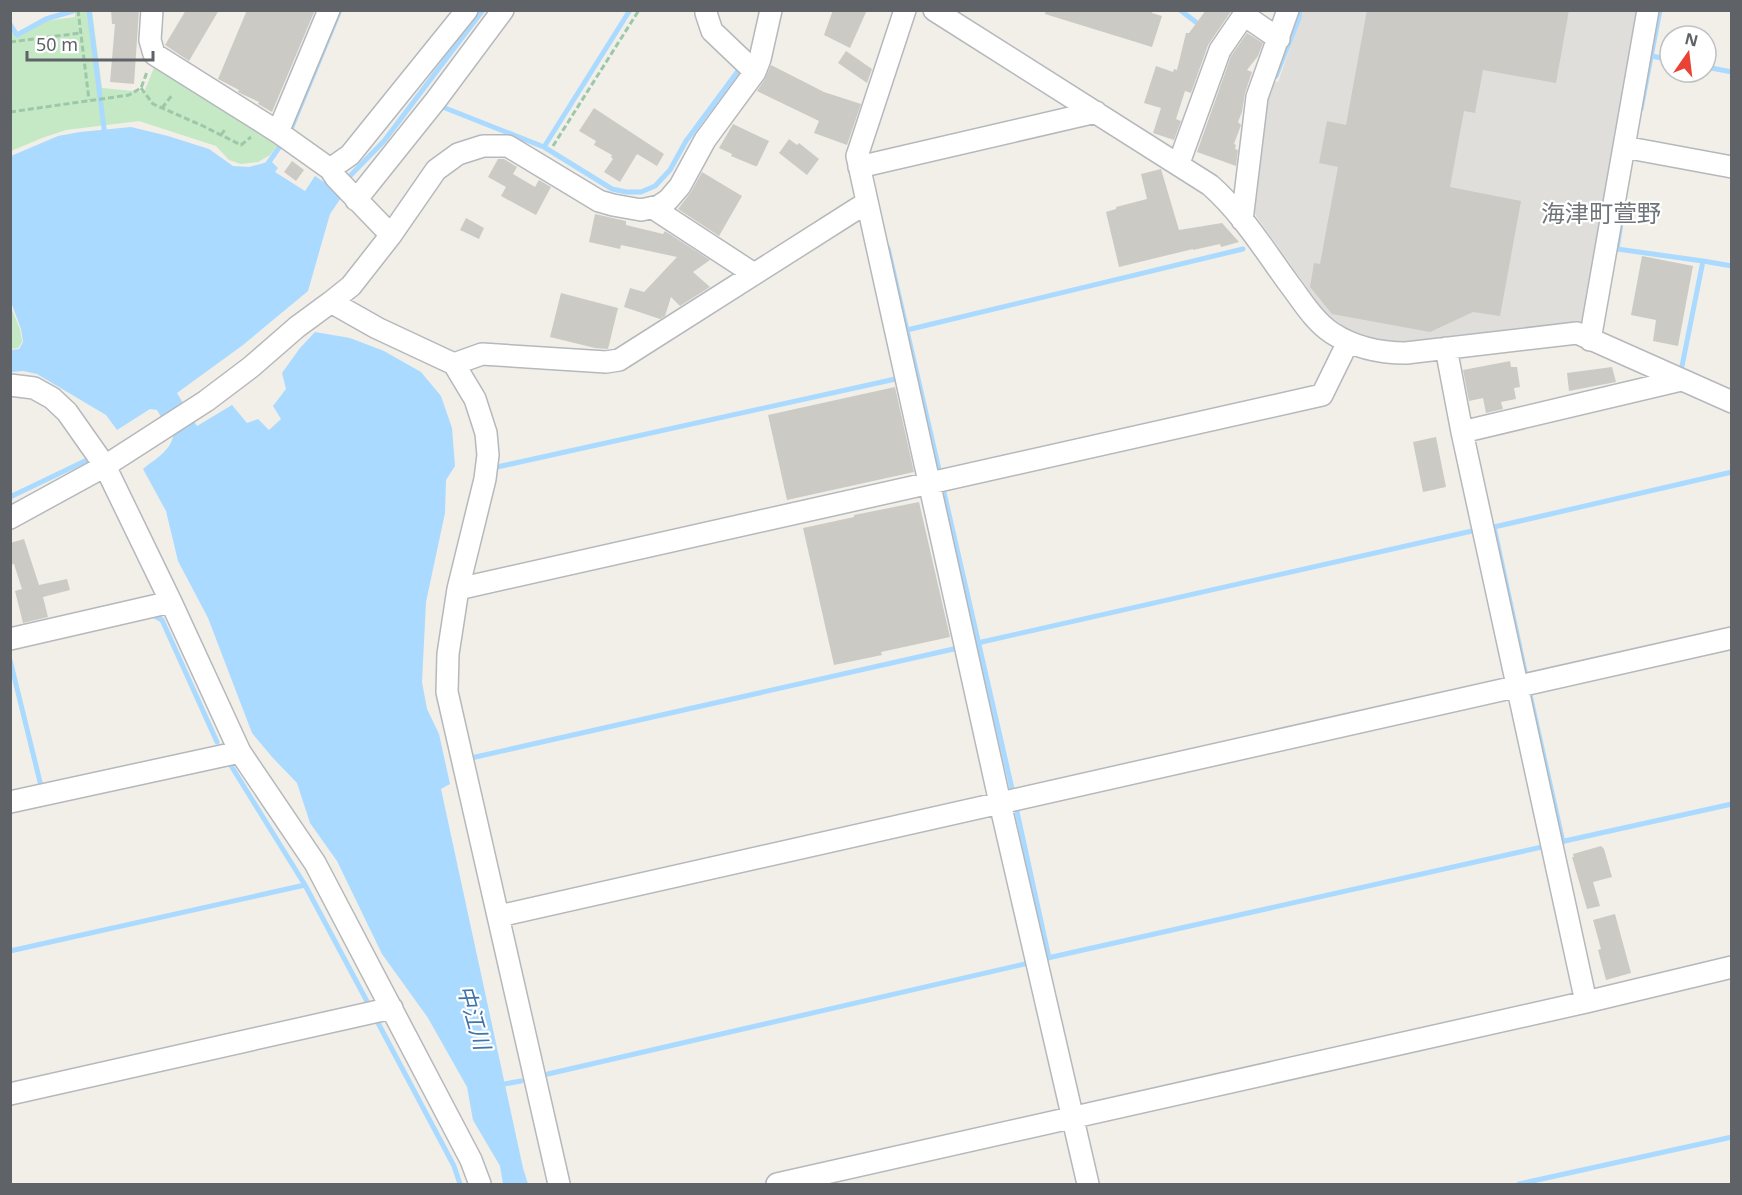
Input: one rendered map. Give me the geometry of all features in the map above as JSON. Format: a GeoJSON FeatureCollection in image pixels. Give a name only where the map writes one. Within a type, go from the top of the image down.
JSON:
{"type":"FeatureCollection","features":[{"type":"Feature","properties":{"kind":"street"},"geometry":{"type":"LineString","coordinates":[[152,10],[150,39],[154,54],[271,128],[333,174],[391,235]]}},
{"type":"Feature","properties":{"kind":"street"},"geometry":{"type":"LineString","coordinates":[[271,128],[329,10]]}},
{"type":"Feature","properties":{"kind":"street"},"geometry":{"type":"LineString","coordinates":[[333,174],[467,10]]}},
{"type":"Feature","properties":{"kind":"street"},"geometry":{"type":"LineString","coordinates":[[354,198],[436,100],[503,10]]}},
{"type":"Feature","properties":{"kind":"street"},"geometry":{"type":"LineString","coordinates":[[10,518],[105,466],[206,401],[351,286],[391,235],[436,170],[458,154],[483,146],[508,146],[599,201],[641,210],[653,208],[668,200],[680,186],[705,140],[754,72],[760,59],[771,10]]}},
{"type":"Feature","properties":{"kind":"street"},"geometry":{"type":"LineString","coordinates":[[905,10],[857,156],[1000,803],[1088,1185]]}},
{"type":"Feature","properties":{"kind":"street"},"geometry":{"type":"LineString","coordinates":[[934,10],[1210,185],[1230,204],[1313,317],[1330,332],[1348,342],[1386,353],[1577,333],[1731,402]]}},
{"type":"Feature","properties":{"kind":"street"},"geometry":{"type":"LineString","coordinates":[[1242,220],[1257,97],[1288,10]]}},
{"type":"Feature","properties":{"kind":"street"},"geometry":{"type":"LineString","coordinates":[[1590,340],[1648,10]]}},
{"type":"Feature","properties":{"kind":"street"},"geometry":{"type":"LineString","coordinates":[[703,11],[712,31],[754,72]]}},
{"type":"Feature","properties":{"kind":"street"},"geometry":{"type":"LineString","coordinates":[[1179,164],[1220,50],[1244,15],[1279,39]]}},
{"type":"Feature","properties":{"kind":"street"},"geometry":{"type":"LineString","coordinates":[[859,167],[1096,112]]}},
{"type":"Feature","properties":{"kind":"street"},"geometry":{"type":"LineString","coordinates":[[1624,147],[1731,167]]}},
{"type":"Feature","properties":{"kind":"street"},"geometry":{"type":"LineString","coordinates":[[454,364],[482,354],[606,362],[619,360],[866,202]]}},
{"type":"Feature","properties":{"kind":"street"},"geometry":{"type":"LineString","coordinates":[[653,208],[754,274]]}},
{"type":"Feature","properties":{"kind":"street"},"geometry":{"type":"LineString","coordinates":[[331,302],[377,328],[454,364],[475,399],[486,433],[488,455],[485,479],[458,589],[448,654],[447,692],[559,1185]]}},
{"type":"Feature","properties":{"kind":"street"},"geometry":{"type":"LineString","coordinates":[[458,589],[1322,395],[1348,342]]}},
{"type":"Feature","properties":{"kind":"street"},"geometry":{"type":"LineString","coordinates":[[1446,348],[1462,432],[1586,1002]]}},
{"type":"Feature","properties":{"kind":"street"},"geometry":{"type":"LineString","coordinates":[[1462,432],[1681,380]]}},
{"type":"Feature","properties":{"kind":"street"},"geometry":{"type":"LineString","coordinates":[[10,385],[34,388],[52,398],[67,412],[105,466],[240,752],[315,863],[471,1160],[480,1185]]}},
{"type":"Feature","properties":{"kind":"street"},"geometry":{"type":"LineString","coordinates":[[10,639],[171,602]]}},
{"type":"Feature","properties":{"kind":"street"},"geometry":{"type":"LineString","coordinates":[[499,916],[1731,638]]}},
{"type":"Feature","properties":{"kind":"street"},"geometry":{"type":"LineString","coordinates":[[10,802],[240,752]]}},
{"type":"Feature","properties":{"kind":"street"},"geometry":{"type":"LineString","coordinates":[[777,1185],[1586,1002],[1731,967]]}},
{"type":"Feature","properties":{"kind":"street"},"geometry":{"type":"LineString","coordinates":[[10,1094],[392,1008]]}},
{"type":"Feature","properties":{"kind":"path"},"geometry":{"type":"LineString","coordinates":[[78,10],[89,100]]}},
{"type":"Feature","properties":{"kind":"path"},"geometry":{"type":"LineString","coordinates":[[553,146],[639,10]]}},
{"type":"Feature","properties":{"kind":"path"},"geometry":{"type":"LineString","coordinates":[[10,42],[81,33]]}},
{"type":"Feature","properties":{"kind":"path"},"geometry":{"type":"LineString","coordinates":[[10,112],[129,95],[141,88],[154,54]]}},
{"type":"Feature","properties":{"kind":"path"},"geometry":{"type":"LineString","coordinates":[[141,88],[153,104],[241,145],[271,128]]}},
{"type":"Feature","properties":{"kind":"path"},"geometry":{"type":"LineString","coordinates":[[162,108],[173,94]]}},
{"type":"Feature","properties":{"kind":"path"},"geometry":{"type":"LineString","coordinates":[[221,135],[226,128]]}},
{"type":"Feature","properties":{"kind":"shaded area"},"geometry":{"type":"Polygon","coordinates":[[[1303,11],[1642,11],[1587,316],[1580,321],[1403,344],[1387,343],[1356,335],[1326,314],[1256,216],[1253,207],[1265,97],[1271,81],[1278,82],[1303,11]]]}},
{"type":"Feature","properties":{"kind":"green space"},"geometry":{"type":"Polygon","coordinates":[[[75,11],[92,11],[102,88],[144,92],[156,63],[279,143],[270,155],[258,162],[241,164],[229,160],[216,146],[139,121],[66,130],[11,151],[10,28],[17,37],[46,21],[75,17],[75,11]]]}},
{"type":"Feature","properties":{"kind":"green space"},"geometry":{"type":"Polygon","coordinates":[[[10,305],[20,329],[22,342],[18,348],[11,349],[10,305]]]}},
{"type":"Feature","properties":{"kind":"water","name":"中江川"},"geometry":{"type":"Polygon","coordinates":[[[131,127],[209,149],[233,166],[249,167],[271,161],[278,168],[275,172],[305,191],[315,176],[343,195],[330,214],[308,291],[243,345],[177,393],[197,426],[232,405],[247,423],[258,419],[269,430],[281,419],[273,406],[286,389],[282,373],[315,332],[350,338],[384,351],[421,372],[441,396],[452,428],[455,466],[446,480],[445,513],[426,602],[422,682],[427,709],[439,734],[450,784],[441,789],[528,1184],[503,1184],[500,1166],[473,1120],[467,1087],[428,1018],[382,954],[337,861],[310,823],[297,783],[252,733],[208,618],[178,561],[166,511],[143,469],[165,451],[173,437],[157,410],[150,409],[117,430],[106,415],[37,374],[23,371],[11,372],[11,350],[19,349],[23,342],[21,329],[11,302],[11,156],[58,136],[131,127]]]}},
{"type":"Feature","properties":{"kind":"building"},"geometry":{"type":"Polygon","coordinates":[[[111,10],[139,10],[134,84],[110,82],[115,24],[112,24],[111,10]]]}},
{"type":"Feature","properties":{"kind":"building"},"geometry":{"type":"Polygon","coordinates":[[[186,10],[219,10],[189,61],[165,45],[186,10]]]}},
{"type":"Feature","properties":{"kind":"building"},"geometry":{"type":"Polygon","coordinates":[[[247,10],[315,10],[272,112],[218,79],[247,10]]]}},
{"type":"Feature","properties":{"kind":"building"},"geometry":{"type":"Polygon","coordinates":[[[833,10],[867,10],[850,48],[824,35],[833,10]]]}},
{"type":"Feature","properties":{"kind":"building"},"geometry":{"type":"Polygon","coordinates":[[[1046,10],[1153,10],[1152,13],[1162,16],[1152,47],[1045,14],[1046,10]]]}},
{"type":"Feature","properties":{"kind":"building"},"geometry":{"type":"Polygon","coordinates":[[[1206,10],[1232,10],[1208,45],[1191,93],[1185,91],[1176,119],[1181,121],[1174,140],[1153,133],[1161,108],[1144,103],[1156,66],[1173,72],[1174,69],[1177,70],[1186,33],[1189,33],[1206,10]]]}},
{"type":"Feature","properties":{"kind":"building"},"geometry":{"type":"Polygon","coordinates":[[[1367,10],[1569,10],[1556,83],[1483,70],[1475,113],[1464,111],[1450,187],[1521,201],[1500,316],[1473,312],[1430,332],[1332,314],[1310,287],[1314,263],[1320,264],[1338,167],[1319,163],[1327,121],[1346,125],[1367,10]]]}},
{"type":"Feature","properties":{"kind":"building"},"geometry":{"type":"Polygon","coordinates":[[[1247,33],[1263,43],[1258,56],[1247,70],[1252,72],[1238,122],[1241,125],[1234,144],[1235,149],[1238,150],[1236,166],[1197,152],[1231,56],[1247,33]]]}},
{"type":"Feature","properties":{"kind":"building"},"geometry":{"type":"Polygon","coordinates":[[[846,51],[872,69],[867,83],[838,63],[846,51]]]}},
{"type":"Feature","properties":{"kind":"building"},"geometry":{"type":"Polygon","coordinates":[[[771,65],[824,92],[861,104],[847,145],[814,133],[819,121],[757,91],[771,65]]]}},
{"type":"Feature","properties":{"kind":"building"},"geometry":{"type":"Polygon","coordinates":[[[594,108],[664,154],[657,166],[637,154],[620,182],[604,172],[613,159],[612,155],[594,145],[596,141],[579,131],[594,108]]]}},
{"type":"Feature","properties":{"kind":"building"},"geometry":{"type":"Polygon","coordinates":[[[733,124],[769,141],[757,166],[731,156],[732,154],[719,148],[733,124]]]}},
{"type":"Feature","properties":{"kind":"building"},"geometry":{"type":"Polygon","coordinates":[[[789,139],[797,145],[799,143],[819,159],[807,175],[779,153],[789,139]]]}},
{"type":"Feature","properties":{"kind":"building"},"geometry":{"type":"Polygon","coordinates":[[[498,159],[504,159],[517,167],[513,174],[535,187],[539,180],[551,187],[536,215],[501,196],[506,187],[488,177],[498,159]]]}},
{"type":"Feature","properties":{"kind":"building"},"geometry":{"type":"Polygon","coordinates":[[[292,161],[304,170],[296,181],[284,172],[292,161]]]}},
{"type":"Feature","properties":{"kind":"building"},"geometry":{"type":"Polygon","coordinates":[[[1161,169],[1179,230],[1222,223],[1239,242],[1221,247],[1220,244],[1193,249],[1119,267],[1106,212],[1147,199],[1141,174],[1161,169]]]}},
{"type":"Feature","properties":{"kind":"building"},"geometry":{"type":"Polygon","coordinates":[[[702,172],[742,196],[719,236],[678,209],[702,172]]]}},
{"type":"Feature","properties":{"kind":"building"},"geometry":{"type":"Polygon","coordinates":[[[595,214],[626,221],[626,225],[663,234],[665,231],[710,260],[693,272],[710,287],[680,306],[671,297],[665,316],[660,319],[624,307],[630,288],[644,292],[677,257],[621,245],[620,249],[589,242],[595,214]]]}},
{"type":"Feature","properties":{"kind":"building"},"geometry":{"type":"Polygon","coordinates":[[[466,218],[484,228],[479,239],[460,230],[466,218]]]}},
{"type":"Feature","properties":{"kind":"building"},"geometry":{"type":"Polygon","coordinates":[[[1642,256],[1693,266],[1678,346],[1653,341],[1656,320],[1631,315],[1642,256]]]}},
{"type":"Feature","properties":{"kind":"building"},"geometry":{"type":"Polygon","coordinates":[[[561,293],[618,308],[608,349],[550,337],[561,293]]]}},
{"type":"Feature","properties":{"kind":"building"},"geometry":{"type":"Polygon","coordinates":[[[1510,361],[1511,367],[1517,367],[1520,387],[1514,388],[1516,399],[1501,402],[1503,409],[1486,413],[1483,398],[1469,401],[1463,370],[1510,361]]]}},
{"type":"Feature","properties":{"kind":"building"},"geometry":{"type":"Polygon","coordinates":[[[1612,367],[1616,382],[1569,391],[1567,373],[1612,367]]]}},
{"type":"Feature","properties":{"kind":"building"},"geometry":{"type":"Polygon","coordinates":[[[895,387],[914,472],[787,500],[768,415],[895,387]]]}},
{"type":"Feature","properties":{"kind":"building"},"geometry":{"type":"Polygon","coordinates":[[[1436,437],[1446,487],[1423,492],[1413,442],[1436,437]]]}},
{"type":"Feature","properties":{"kind":"building"},"geometry":{"type":"Polygon","coordinates":[[[919,502],[950,637],[834,665],[803,528],[919,502]]]}},
{"type":"Feature","properties":{"kind":"building"},"geometry":{"type":"Polygon","coordinates":[[[24,539],[39,585],[67,579],[70,590],[43,597],[48,617],[23,623],[15,591],[22,589],[14,564],[10,565],[10,543],[24,539]]]}},
{"type":"Feature","properties":{"kind":"building"},"geometry":{"type":"Polygon","coordinates":[[[1601,846],[1604,849],[1612,877],[1593,882],[1600,906],[1587,909],[1572,857],[1574,857],[1573,854],[1601,846]]]}},
{"type":"Feature","properties":{"kind":"building"},"geometry":{"type":"Polygon","coordinates":[[[1615,914],[1631,973],[1606,980],[1593,920],[1615,914]]]}},
{"type":"Feature","properties":{"kind":"waterway"},"geometry":{"type":"LineString","coordinates":[[89,10],[105,136]]}},
{"type":"Feature","properties":{"kind":"waterway"},"geometry":{"type":"LineString","coordinates":[[291,129],[340,10]]}},
{"type":"Feature","properties":{"kind":"waterway"},"geometry":{"type":"LineString","coordinates":[[345,181],[384,141],[483,10]]}},
{"type":"Feature","properties":{"kind":"waterway"},"geometry":{"type":"LineString","coordinates":[[544,147],[630,10]]}},
{"type":"Feature","properties":{"kind":"waterway"},"geometry":{"type":"LineString","coordinates":[[1180,10],[1201,26]]}},
{"type":"Feature","properties":{"kind":"waterway"},"geometry":{"type":"LineString","coordinates":[[1276,76],[1300,10]]}},
{"type":"Feature","properties":{"kind":"waterway"},"geometry":{"type":"LineString","coordinates":[[1641,109],[1660,10]]}},
{"type":"Feature","properties":{"kind":"waterway"},"geometry":{"type":"LineString","coordinates":[[10,24],[17,35],[46,19],[73,11]]}},
{"type":"Feature","properties":{"kind":"waterway"},"geometry":{"type":"LineString","coordinates":[[1652,56],[1658,57]]}},
{"type":"Feature","properties":{"kind":"waterway"},"geometry":{"type":"LineString","coordinates":[[1718,69],[1732,72]]}},
{"type":"Feature","properties":{"kind":"waterway"},"geometry":{"type":"LineString","coordinates":[[440,106],[544,147],[612,189],[641,192],[655,186],[670,170],[686,141],[738,71]]}},
{"type":"Feature","properties":{"kind":"waterway"},"geometry":{"type":"LineString","coordinates":[[267,165],[280,146]]}},
{"type":"Feature","properties":{"kind":"waterway"},"geometry":{"type":"LineString","coordinates":[[1623,210],[1617,249],[1703,261],[1682,366]]}},
{"type":"Feature","properties":{"kind":"waterway"},"geometry":{"type":"LineString","coordinates":[[888,248],[940,474]]}},
{"type":"Feature","properties":{"kind":"waterway"},"geometry":{"type":"LineString","coordinates":[[907,330],[1243,249]]}},
{"type":"Feature","properties":{"kind":"waterway"},"geometry":{"type":"LineString","coordinates":[[1703,261],[1732,266]]}},
{"type":"Feature","properties":{"kind":"waterway"},"geometry":{"type":"LineString","coordinates":[[497,467],[900,378]]}},
{"type":"Feature","properties":{"kind":"waterway"},"geometry":{"type":"LineString","coordinates":[[10,497],[85,461]]}},
{"type":"Feature","properties":{"kind":"waterway"},"geometry":{"type":"LineString","coordinates":[[1488,527],[1732,472]]}},
{"type":"Feature","properties":{"kind":"waterway"},"geometry":{"type":"LineString","coordinates":[[943,488],[1013,793]]}},
{"type":"Feature","properties":{"kind":"waterway"},"geometry":{"type":"LineString","coordinates":[[1494,527],[1526,676]]}},
{"type":"Feature","properties":{"kind":"waterway"},"geometry":{"type":"LineString","coordinates":[[973,644],[1472,531]]}},
{"type":"Feature","properties":{"kind":"waterway"},"geometry":{"type":"LineString","coordinates":[[149,616],[153,615],[162,620],[217,742]]}},
{"type":"Feature","properties":{"kind":"waterway"},"geometry":{"type":"LineString","coordinates":[[471,758],[958,648]]}},
{"type":"Feature","properties":{"kind":"waterway"},"geometry":{"type":"LineString","coordinates":[[10,660],[42,790]]}},
{"type":"Feature","properties":{"kind":"waterway"},"geometry":{"type":"LineString","coordinates":[[1529,690],[1563,842]]}},
{"type":"Feature","properties":{"kind":"waterway"},"geometry":{"type":"LineString","coordinates":[[230,764],[305,885],[370,1007]]}},
{"type":"Feature","properties":{"kind":"waterway"},"geometry":{"type":"LineString","coordinates":[[1560,842],[1732,804]]}},
{"type":"Feature","properties":{"kind":"waterway"},"geometry":{"type":"LineString","coordinates":[[1016,807],[1049,958]]}},
{"type":"Feature","properties":{"kind":"waterway"},"geometry":{"type":"LineString","coordinates":[[1043,959],[1542,847]]}},
{"type":"Feature","properties":{"kind":"waterway"},"geometry":{"type":"LineString","coordinates":[[10,951],[305,885]]}},
{"type":"Feature","properties":{"kind":"waterway"},"geometry":{"type":"LineString","coordinates":[[548,1074],[1029,963]]}},
{"type":"Feature","properties":{"kind":"waterway"},"geometry":{"type":"LineString","coordinates":[[377,1021],[454,1166],[460,1184]]}},
{"type":"Feature","properties":{"kind":"waterway"},"geometry":{"type":"LineString","coordinates":[[499,1085],[521,1081]]}},
{"type":"Feature","properties":{"kind":"waterway"},"geometry":{"type":"LineString","coordinates":[[1519,1184],[1732,1137]]}},
{"type":"Feature","properties":{"kind":"district","name":"海津町萱野"},"geometry":{"type":"Point","coordinates":[1601,212]}}]}
